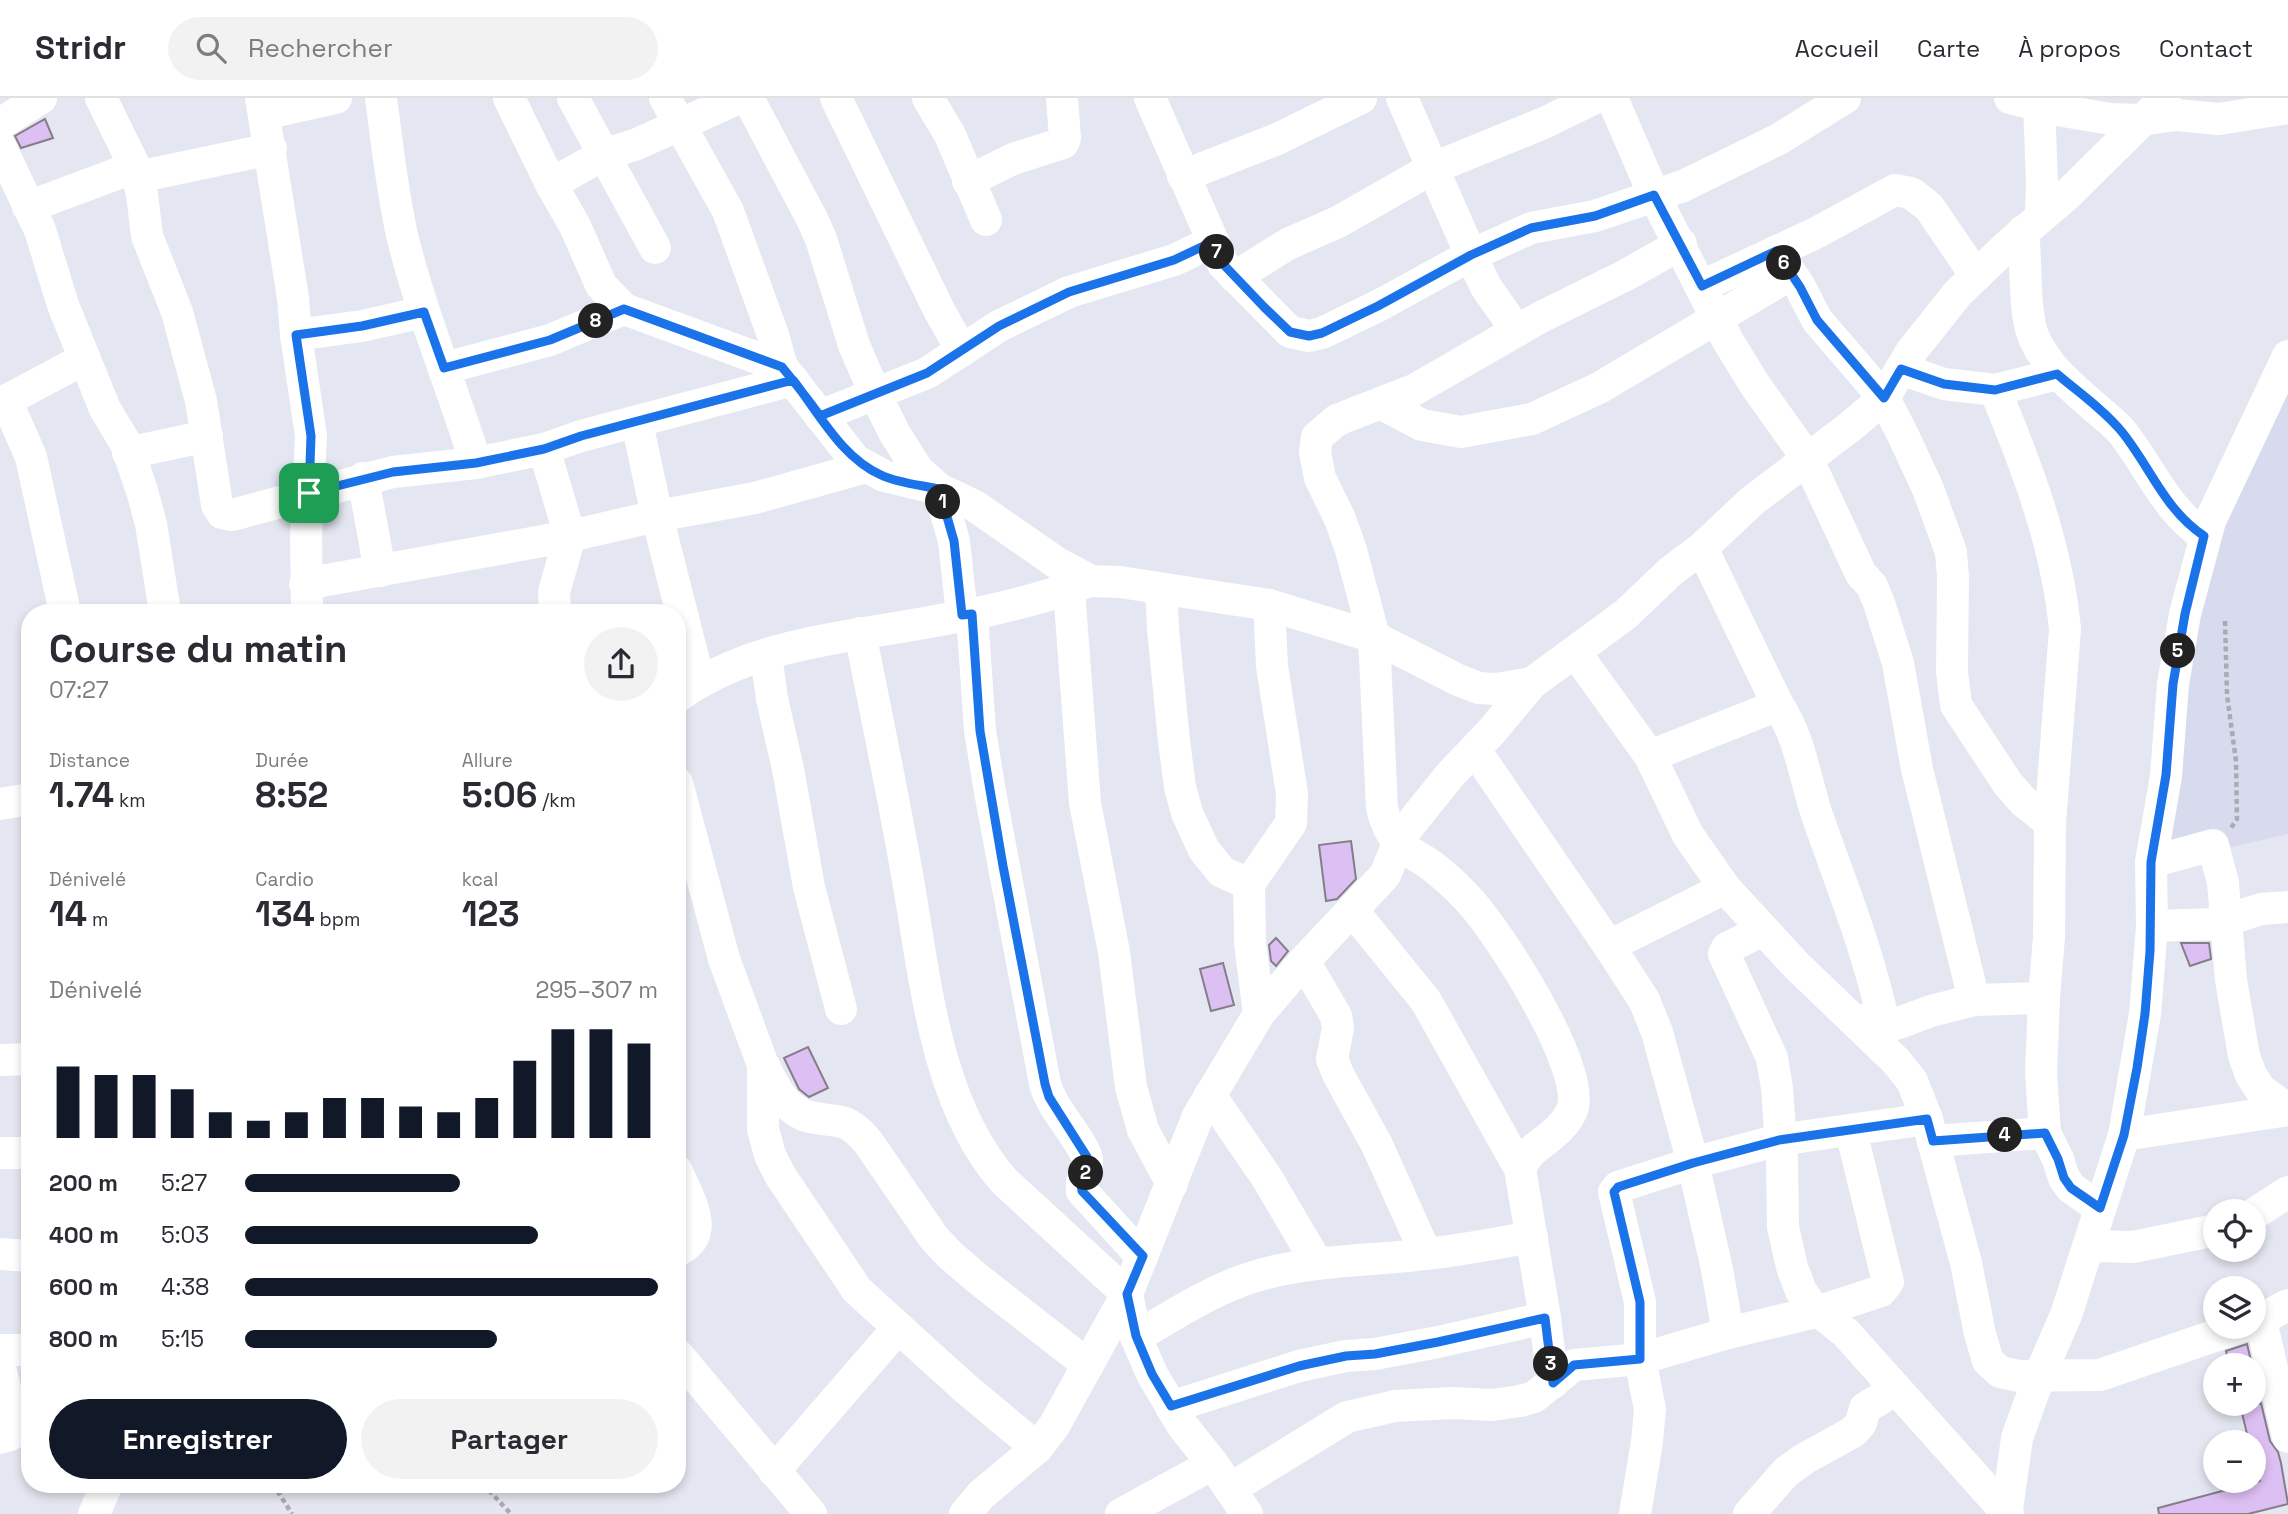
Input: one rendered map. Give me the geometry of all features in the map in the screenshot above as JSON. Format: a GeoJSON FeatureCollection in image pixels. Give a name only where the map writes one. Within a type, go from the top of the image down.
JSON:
{"type":"FeatureCollection","features":[{"type":"Feature","properties":{"kind":"street"},"geometry":{"type":"LineString","coordinates":[[0,124],[41,98]]}},
{"type":"Feature","properties":{"kind":"street"},"geometry":{"type":"LineString","coordinates":[[101,98],[136,172],[146,236],[177,312],[201,401],[217,505],[222,513],[232,515],[393,472],[476,463],[544,449],[581,436],[637,423],[787,374]]}},
{"type":"Feature","properties":{"kind":"street"},"geometry":{"type":"LineString","coordinates":[[336,98],[263,106],[311,436],[306,598],[380,570],[570,536],[755,498],[866,467]]}},
{"type":"Feature","properties":{"kind":"street"},"geometry":{"type":"LineString","coordinates":[[381,98],[402,234],[424,312],[476,463]]}},
{"type":"Feature","properties":{"kind":"street"},"geometry":{"type":"LineString","coordinates":[[509,98],[575,226],[601,285],[624,309],[787,374]]}},
{"type":"Feature","properties":{"kind":"street"},"geometry":{"type":"LineString","coordinates":[[573,98],[656,248]]}},
{"type":"Feature","properties":{"kind":"street"},"geometry":{"type":"LineString","coordinates":[[551,184],[603,155],[637,144],[672,111],[739,98]]}},
{"type":"Feature","properties":{"kind":"street"},"geometry":{"type":"LineString","coordinates":[[748,98],[821,239],[854,345],[875,394],[895,434],[918,470],[939,489],[954,541],[1000,853],[1045,1084],[1049,1097],[1087,1157],[1082,1191],[1143,1256]]}},
{"type":"Feature","properties":{"kind":"street"},"geometry":{"type":"LineString","coordinates":[[836,98],[939,310],[962,351]]}},
{"type":"Feature","properties":{"kind":"street"},"geometry":{"type":"LineString","coordinates":[[928,98],[950,135],[986,220]]}},
{"type":"Feature","properties":{"kind":"street"},"geometry":{"type":"LineString","coordinates":[[968,181],[1013,159],[1063,143],[1066,138],[1062,98]]}},
{"type":"Feature","properties":{"kind":"street"},"geometry":{"type":"LineString","coordinates":[[1150,98],[1223,264],[1290,332],[1309,336],[1322,333],[1378,306],[1471,255],[1531,228],[1595,216],[1683,186],[1779,139],[1845,98]]}},
{"type":"Feature","properties":{"kind":"street"},"geometry":{"type":"LineString","coordinates":[[1183,176],[1275,140],[1361,98]]}},
{"type":"Feature","properties":{"kind":"street"},"geometry":{"type":"LineString","coordinates":[[1402,98],[1486,287],[1517,331]]}},
{"type":"Feature","properties":{"kind":"street"},"geometry":{"type":"LineString","coordinates":[[965,1514],[981,1495],[1037,1448],[1054,1426],[1127,1294],[1172,1184],[1188,1137],[1259,1014],[1304,961],[1385,875],[1401,836],[1450,775],[1532,683],[1626,614],[1752,500],[1884,398],[1911,352],[1958,292],[2107,158],[2165,98]]}},
{"type":"Feature","properties":{"kind":"street"},"geometry":{"type":"LineString","coordinates":[[1235,277],[1288,244],[1338,222],[1432,169],[1544,123],[1614,101],[1654,195],[1742,365],[1807,458],[1861,574],[1876,595],[1898,663],[1917,769],[1974,1000]]}},
{"type":"Feature","properties":{"kind":"street"},"geometry":{"type":"LineString","coordinates":[[2204,536],[2187,524],[2171,507],[2147,466],[2120,429],[2057,374],[2033,335],[2028,303],[2032,224],[2042,181],[2024,102],[2078,106],[2111,119],[2141,120],[2176,115],[2219,119],[2288,108]]}},
{"type":"Feature","properties":{"kind":"street"},"geometry":{"type":"LineString","coordinates":[[672,111],[728,211],[787,374],[855,460],[884,476],[939,489],[975,506],[1057,563],[1080,586],[1085,803],[1114,952],[1131,1087],[1143,1130],[1172,1184]]}},
{"type":"Feature","properties":{"kind":"street"},"geometry":{"type":"LineString","coordinates":[[0,146],[40,230],[63,305],[105,409],[128,453],[150,524],[164,604]]}},
{"type":"Feature","properties":{"kind":"street"},"geometry":{"type":"LineString","coordinates":[[28,206],[136,172],[271,149]]}},
{"type":"Feature","properties":{"kind":"street"},"geometry":{"type":"LineString","coordinates":[[1382,404],[1422,425],[1461,432],[1532,419],[1580,399],[1718,317],[1814,234],[1891,191],[1903,191],[1917,197],[1929,207],[1976,275]]}},
{"type":"Feature","properties":{"kind":"street"},"geometry":{"type":"LineString","coordinates":[[820,416],[927,373],[999,326],[1069,292],[1174,260],[1212,242]]}},
{"type":"Feature","properties":{"kind":"street"},"geometry":{"type":"LineString","coordinates":[[1520,1169],[1530,1152],[1546,1142],[1560,1128],[1572,1109],[1574,1089],[1546,1015],[1494,930],[1468,899],[1434,867],[1398,843],[1386,823],[1382,808],[1374,637],[1351,550],[1340,519],[1320,478],[1315,452],[1317,437],[1338,420],[1414,390],[1517,331],[1681,244]]}},
{"type":"Feature","properties":{"kind":"street"},"geometry":{"type":"LineString","coordinates":[[1702,286],[1784,262]]}},
{"type":"Feature","properties":{"kind":"street"},"geometry":{"type":"LineString","coordinates":[[1784,262],[1817,320],[1884,398],[1928,489],[1951,552],[1954,577],[1952,672],[1956,705],[2008,784],[2049,823]]}},
{"type":"Feature","properties":{"kind":"street"},"geometry":{"type":"LineString","coordinates":[[444,368],[550,340],[624,309]]}},
{"type":"Feature","properties":{"kind":"street"},"geometry":{"type":"LineString","coordinates":[[296,335],[362,326],[424,312]]}},
{"type":"Feature","properties":{"kind":"street"},"geometry":{"type":"LineString","coordinates":[[63,604],[31,457],[3,402],[85,359]]}},
{"type":"Feature","properties":{"kind":"street"},"geometry":{"type":"LineString","coordinates":[[1901,369],[1944,384],[1995,390],[2057,374]]}},
{"type":"Feature","properties":{"kind":"street"},"geometry":{"type":"LineString","coordinates":[[2006,1513],[2017,1438],[2039,1377],[2066,1315],[2124,1135],[2145,1014],[2152,926],[2151,862],[2166,775],[2177,661],[2185,614],[2204,536],[2284,373]]}},
{"type":"Feature","properties":{"kind":"street"},"geometry":{"type":"LineString","coordinates":[[1995,390],[2024,460],[2051,545],[2062,598],[2065,629],[2049,823],[2049,937],[2041,1073],[2045,1133],[2071,1188],[2100,1208]]}},
{"type":"Feature","properties":{"kind":"street"},"geometry":{"type":"LineString","coordinates":[[637,423],[673,604]]}},
{"type":"Feature","properties":{"kind":"street"},"geometry":{"type":"LineString","coordinates":[[128,453],[207,436]]}},
{"type":"Feature","properties":{"kind":"street"},"geometry":{"type":"LineString","coordinates":[[544,449],[570,536],[554,592],[555,604]]}},
{"type":"Feature","properties":{"kind":"street"},"geometry":{"type":"LineString","coordinates":[[363,478],[380,570]]}},
{"type":"Feature","properties":{"kind":"street"},"geometry":{"type":"LineString","coordinates":[[1702,548],[1777,705],[1791,727],[1817,814],[1874,975],[1884,1024]]}},
{"type":"Feature","properties":{"kind":"street"},"geometry":{"type":"LineString","coordinates":[[688,689],[749,658],[860,633],[967,615],[1080,586],[1120,582],[1269,605],[1374,637],[1479,688],[1496,689],[1532,683]]}},
{"type":"Feature","properties":{"kind":"street"},"geometry":{"type":"LineString","coordinates":[[1161,590],[1174,741],[1180,787],[1187,813],[1204,850],[1222,872],[1249,884]]}},
{"type":"Feature","properties":{"kind":"street"},"geometry":{"type":"LineString","coordinates":[[1259,1014],[1250,943],[1249,884],[1291,823],[1292,794],[1272,666],[1269,605]]}},
{"type":"Feature","properties":{"kind":"street"},"geometry":{"type":"LineString","coordinates":[[860,633],[932,1015],[947,1077],[960,1112],[991,1166],[1004,1181],[1127,1294],[1136,1336],[1152,1374],[1171,1406],[1230,1489]]}},
{"type":"Feature","properties":{"kind":"street"},"geometry":{"type":"LineString","coordinates":[[1575,652],[1650,756],[1688,835],[1725,888],[1763,930],[1896,1060],[1912,1081],[1930,1130],[1966,1263],[1988,1361],[2000,1372],[2019,1376],[2100,1375],[2206,1339]]}},
{"type":"Feature","properties":{"kind":"street"},"geometry":{"type":"LineString","coordinates":[[766,655],[772,699],[788,769],[809,887],[841,1009]]}},
{"type":"Feature","properties":{"kind":"street"},"geometry":{"type":"LineString","coordinates":[[1650,756],[1777,705]]}},
{"type":"Feature","properties":{"kind":"street"},"geometry":{"type":"LineString","coordinates":[[1475,750],[1644,1000],[1657,1032],[1693,1163],[1717,1269],[1728,1333]]}},
{"type":"Feature","properties":{"kind":"street"},"geometry":{"type":"LineString","coordinates":[[0,804],[21,800]]}},
{"type":"Feature","properties":{"kind":"street"},"geometry":{"type":"LineString","coordinates":[[686,817],[724,959],[763,1065],[776,1090],[794,1110],[814,1119],[844,1122],[856,1129],[934,1238],[949,1254],[1088,1364]]}},
{"type":"Feature","properties":{"kind":"street"},"geometry":{"type":"LineString","coordinates":[[2151,862],[2213,845],[2223,883],[2231,980],[2244,1056],[2260,1089],[2288,1110]]}},
{"type":"Feature","properties":{"kind":"street"},"geometry":{"type":"LineString","coordinates":[[1609,946],[1725,888]]}},
{"type":"Feature","properties":{"kind":"street"},"geometry":{"type":"LineString","coordinates":[[2152,926],[2214,924],[2227,922],[2242,913],[2261,908],[2288,907]]}},
{"type":"Feature","properties":{"kind":"street"},"geometry":{"type":"LineString","coordinates":[[1353,911],[1426,1001],[1520,1169],[1553,1383]]}},
{"type":"Feature","properties":{"kind":"street"},"geometry":{"type":"LineString","coordinates":[[1763,930],[1727,948],[1724,954],[1772,1058],[1782,1160],[1780,1192],[1783,1227],[1792,1268],[1801,1292],[1846,1333],[2006,1513]]}},
{"type":"Feature","properties":{"kind":"street"},"geometry":{"type":"LineString","coordinates":[[1304,961],[1336,1016],[1338,1028],[1332,1059],[1338,1074],[1377,1145],[1426,1254]]}},
{"type":"Feature","properties":{"kind":"street"},"geometry":{"type":"LineString","coordinates":[[1853,1018],[1895,1024],[1974,1000],[2044,999]]}},
{"type":"Feature","properties":{"kind":"street"},"geometry":{"type":"LineString","coordinates":[[0,1060],[21,1059]]}},
{"type":"Feature","properties":{"kind":"street"},"geometry":{"type":"LineString","coordinates":[[763,1065],[763,1129],[770,1155],[779,1175],[857,1290],[965,1388],[1037,1448]]}},
{"type":"Feature","properties":{"kind":"street"},"geometry":{"type":"LineString","coordinates":[[1210,1095],[1267,1178],[1317,1263]]}},
{"type":"Feature","properties":{"kind":"street"},"geometry":{"type":"LineString","coordinates":[[2124,1135],[2288,1110]]}},
{"type":"Feature","properties":{"kind":"street"},"geometry":{"type":"LineString","coordinates":[[1635,1514],[1650,1409],[1640,1359],[1640,1302],[1614,1192],[1618,1187],[1779,1140],[1851,1131],[2045,1133]]}},
{"type":"Feature","properties":{"kind":"street"},"geometry":{"type":"LineString","coordinates":[[1121,1514],[1230,1489],[1347,1417],[1360,1413],[1395,1406],[1453,1403],[1492,1405],[1520,1401],[1534,1397],[1574,1365],[1640,1359],[1728,1333],[1759,1328],[1820,1311],[1881,1291],[1888,1282],[1851,1131]]}},
{"type":"Feature","properties":{"kind":"street"},"geometry":{"type":"LineString","coordinates":[[0,1153],[21,1153]]}},
{"type":"Feature","properties":{"kind":"street"},"geometry":{"type":"LineString","coordinates":[[2266,1206],[2288,1192]]}},
{"type":"Feature","properties":{"kind":"street"},"geometry":{"type":"LineString","coordinates":[[686,1194],[698,1224],[693,1240],[686,1246]]}},
{"type":"Feature","properties":{"kind":"street"},"geometry":{"type":"LineString","coordinates":[[2090,1246],[2133,1247],[2203,1233]]}},
{"type":"Feature","properties":{"kind":"street"},"geometry":{"type":"LineString","coordinates":[[1136,1336],[1193,1304],[1240,1282],[1317,1263],[1426,1254],[1532,1237]]}},
{"type":"Feature","properties":{"kind":"street"},"geometry":{"type":"LineString","coordinates":[[0,1254],[21,1255]]}},
{"type":"Feature","properties":{"kind":"street"},"geometry":{"type":"LineString","coordinates":[[2266,1316],[2288,1305]]}},
{"type":"Feature","properties":{"kind":"street"},"geometry":{"type":"LineString","coordinates":[[1171,1406],[1299,1366],[1438,1342],[1545,1318]]}},
{"type":"Feature","properties":{"kind":"street"},"geometry":{"type":"LineString","coordinates":[[774,1471],[898,1328]]}},
{"type":"Feature","properties":{"kind":"street"},"geometry":{"type":"LineString","coordinates":[[2258,1339],[2288,1437]]}},
{"type":"Feature","properties":{"kind":"street"},"geometry":{"type":"LineString","coordinates":[[0,1350],[21,1350]]}},
{"type":"Feature","properties":{"kind":"street"},"geometry":{"type":"LineString","coordinates":[[686,1365],[811,1514]]}},
{"type":"Feature","properties":{"kind":"street"},"geometry":{"type":"LineString","coordinates":[[0,1367],[15,1431],[0,1438]]}},
{"type":"Feature","properties":{"kind":"street"},"geometry":{"type":"LineString","coordinates":[[1749,1514],[1786,1472],[1853,1432],[1861,1423],[1865,1408],[1895,1390]]}},
{"type":"Feature","properties":{"kind":"street"},"geometry":{"type":"LineString","coordinates":[[94,1514],[103,1493]]}},
{"type":"Feature","properties":{"kind":"path"},"geometry":{"type":"LineString","coordinates":[[2213,845],[2218,836],[2231,828],[2237,819],[2235,761],[2227,695],[2225,621]]}},
{"type":"Feature","properties":{"kind":"path"},"geometry":{"type":"LineString","coordinates":[[279,1493],[292,1514]]}},
{"type":"Feature","properties":{"kind":"path"},"geometry":{"type":"LineString","coordinates":[[491,1493],[511,1514]]}},
{"type":"Feature","properties":{"kind":"shaded area"},"geometry":{"type":"Polygon","coordinates":[[[2288,380],[2288,834],[2148,866],[2185,593],[2288,380]]]}},
{"type":"Feature","properties":{"kind":"building"},"geometry":{"type":"Polygon","coordinates":[[[45,119],[53,138],[21,148],[15,136],[45,119]]]}},
{"type":"Feature","properties":{"kind":"building"},"geometry":{"type":"Polygon","coordinates":[[[1351,841],[1356,879],[1337,899],[1326,901],[1319,845],[1351,841]]]}},
{"type":"Feature","properties":{"kind":"building"},"geometry":{"type":"Polygon","coordinates":[[[1276,938],[1288,951],[1276,966],[1271,961],[1269,945],[1276,938]]]}},
{"type":"Feature","properties":{"kind":"building"},"geometry":{"type":"Polygon","coordinates":[[[2181,943],[2209,943],[2211,959],[2190,966],[2181,943]]]}},
{"type":"Feature","properties":{"kind":"building"},"geometry":{"type":"Polygon","coordinates":[[[1223,963],[1234,1005],[1211,1011],[1200,969],[1223,963]]]}},
{"type":"Feature","properties":{"kind":"building"},"geometry":{"type":"Polygon","coordinates":[[[808,1047],[828,1088],[809,1097],[799,1089],[784,1058],[808,1047]]]}},
{"type":"Feature","properties":{"kind":"building"},"geometry":{"type":"Polygon","coordinates":[[[2247,1344],[2249,1353],[2226,1353],[2247,1344]]]}},
{"type":"Feature","properties":{"kind":"building"},"geometry":{"type":"Polygon","coordinates":[[[2243,1416],[2264,1416],[2270,1441],[2278,1452],[2281,1463],[2288,1504],[2248,1514],[2159,1514],[2158,1508],[2215,1493],[2266,1493],[2266,1430],[2246,1430],[2243,1416]]]}},
{"type":"Feature","properties":{"kind":"route"},"geometry":{"type":"LineString","coordinates":[[309,493],[311,436],[296,335],[362,326],[424,312],[444,368],[550,340],[624,309],[782,367],[793,380],[808,400],[820,416],[927,373],[999,326],[1069,292],[1174,260],[1212,242],[1223,264],[1264,307],[1290,332],[1309,336],[1322,333],[1378,306],[1471,255],[1531,228],[1595,216],[1654,195],[1702,286],[1776,251],[1800,287],[1817,320],[1884,398],[1901,369],[1944,384],[1995,390],[2057,374],[2120,429],[2147,466],[2171,507],[2187,524],[2204,536],[2185,614],[2173,684],[2166,775],[2151,862],[2152,926],[2145,1014],[2137,1068],[2124,1135],[2100,1208],[2071,1188],[2045,1133],[1933,1141],[1927,1119],[1779,1140],[1693,1163],[1618,1187],[1614,1192],[1640,1302],[1640,1359],[1574,1365],[1553,1383],[1545,1318],[1438,1342],[1299,1366],[1171,1406],[1152,1374],[1136,1336],[1127,1294],[1143,1256],[1082,1191],[1087,1157],[1049,1097],[1045,1084],[980,731],[972,614],[962,615],[954,541],[939,489],[884,476],[855,460],[820,416],[808,400],[793,380],[581,436],[544,449],[476,463],[393,472],[309,493]]}}]}
